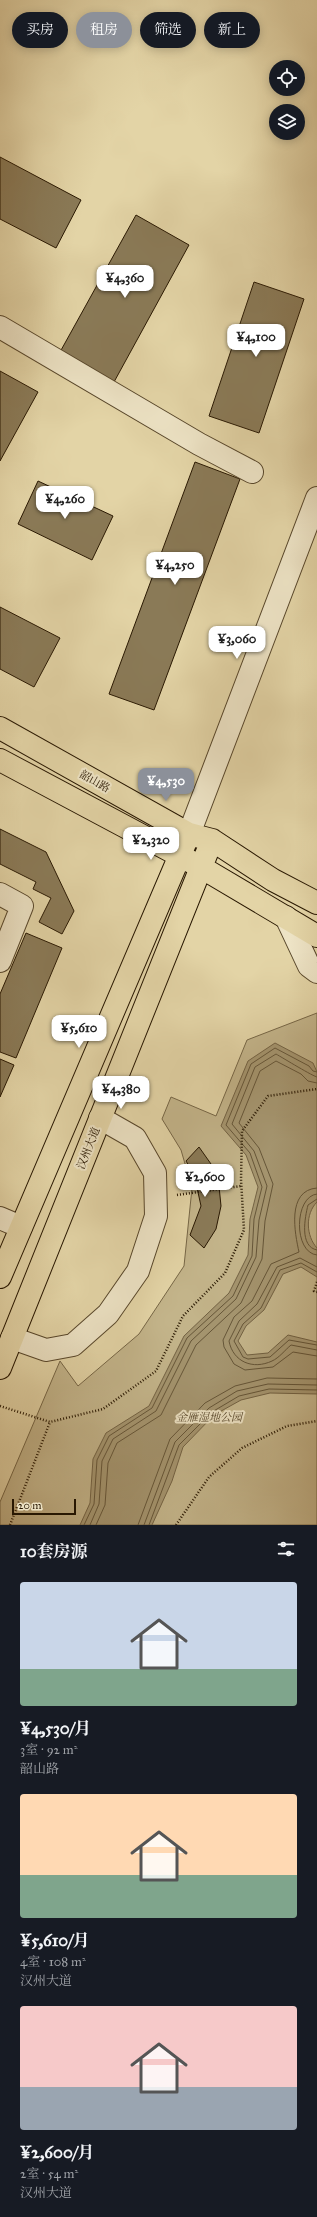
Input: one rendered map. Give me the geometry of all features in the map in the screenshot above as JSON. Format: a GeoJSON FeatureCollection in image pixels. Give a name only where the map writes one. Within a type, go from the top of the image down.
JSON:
{"type":"FeatureCollection","features":[{"type":"Feature","properties":{"kind":"main road","name":"韶山路"},"geometry":{"type":"LineString","coordinates":[[0,728],[190,834],[212,840],[273,880],[311,895]]}},
{"type":"Feature","properties":{"kind":"main road"},"geometry":{"type":"LineString","coordinates":[[0,760],[200,867],[317,936]]}},
{"type":"Feature","properties":{"kind":"main road"},"geometry":{"type":"LineString","coordinates":[[0,1278],[179,856],[190,834]]}},
{"type":"Feature","properties":{"kind":"main road","name":"汉州大道"},"geometry":{"type":"LineString","coordinates":[[0,1368],[212,840]]}},
{"type":"Feature","properties":{"kind":"street"},"geometry":{"type":"LineString","coordinates":[[0,327],[199,444],[252,472]]}},
{"type":"Feature","properties":{"kind":"street"},"geometry":{"type":"LineString","coordinates":[[190,834],[317,498]]}},
{"type":"Feature","properties":{"kind":"street"},"geometry":{"type":"LineString","coordinates":[[0,894],[22,906],[0,961]]}},
{"type":"Feature","properties":{"kind":"street"},"geometry":{"type":"LineString","coordinates":[[286,917],[308,966],[317,972]]}},
{"type":"Feature","properties":{"kind":"street"},"geometry":{"type":"LineString","coordinates":[[12,1338],[46,1350],[73,1345],[108,1314],[138,1271],[156,1216],[155,1172],[135,1138],[100,1118]]}},
{"type":"Feature","properties":{"kind":"street"},"geometry":{"type":"LineString","coordinates":[[0,1218],[21,1227]]}},
{"type":"Feature","properties":{"kind":"path"},"geometry":{"type":"LineString","coordinates":[[0,1406],[50,1422],[103,1409],[156,1371],[183,1316],[225,1273],[244,1230],[241,1186],[242,1131],[268,1096],[317,1089]]}},
{"type":"Feature","properties":{"kind":"path"},"geometry":{"type":"LineString","coordinates":[[155,1198],[241,1186]]}},
{"type":"Feature","properties":{"kind":"path"},"geometry":{"type":"LineString","coordinates":[[316,1283],[314,1291],[317,1292]]}},
{"type":"Feature","properties":{"kind":"path"},"geometry":{"type":"LineString","coordinates":[[176,1525],[209,1478],[242,1448],[286,1426],[317,1421]]}},
{"type":"Feature","properties":{"kind":"path"},"geometry":{"type":"LineString","coordinates":[[10,1525],[50,1422]]}},
{"type":"Feature","properties":{"kind":"green space","name":"金雁湿地公园"},"geometry":{"type":"Polygon","coordinates":[[[317,1013],[317,1525],[0,1525],[0,1502],[60,1361],[78,1386],[139,1334],[184,1266],[192,1188],[181,1150],[162,1119],[171,1097],[216,1116],[247,1040],[317,1013]]]}},
{"type":"Feature","properties":{"kind":"water"},"geometry":{"type":"Polygon","coordinates":[[[275,1043],[313,1063],[317,1072],[317,1202],[310,1213],[308,1225],[313,1243],[317,1248],[317,1277],[301,1267],[283,1274],[264,1310],[246,1326],[238,1341],[247,1355],[268,1353],[288,1335],[317,1342],[317,1394],[270,1393],[241,1400],[214,1415],[183,1447],[172,1481],[152,1525],[80,1525],[90,1503],[93,1459],[106,1433],[149,1406],[184,1336],[229,1293],[248,1255],[250,1219],[258,1187],[246,1155],[221,1126],[248,1061],[275,1043]]]}},
{"type":"Feature","properties":{"kind":"building"},"geometry":{"type":"Polygon","coordinates":[[[0,157],[81,200],[56,248],[0,219],[0,157]]]}},
{"type":"Feature","properties":{"kind":"building"},"geometry":{"type":"Polygon","coordinates":[[[136,215],[189,245],[114,382],[60,352],[136,215]]]}},
{"type":"Feature","properties":{"kind":"building"},"geometry":{"type":"Polygon","coordinates":[[[254,282],[304,299],[259,433],[209,416],[254,282]]]}},
{"type":"Feature","properties":{"kind":"building"},"geometry":{"type":"Polygon","coordinates":[[[0,371],[38,392],[0,461],[0,371]]]}},
{"type":"Feature","properties":{"kind":"building"},"geometry":{"type":"Polygon","coordinates":[[[195,462],[240,479],[154,710],[109,694],[195,462]]]}},
{"type":"Feature","properties":{"kind":"building"},"geometry":{"type":"Polygon","coordinates":[[[38,481],[113,516],[92,560],[18,524],[38,481]]]}},
{"type":"Feature","properties":{"kind":"building"},"geometry":{"type":"Polygon","coordinates":[[[0,607],[60,638],[34,687],[0,669],[0,607]]]}},
{"type":"Feature","properties":{"kind":"building"},"geometry":{"type":"Polygon","coordinates":[[[0,829],[46,852],[74,911],[62,934],[39,922],[51,898],[33,889],[36,882],[0,864],[0,829]]]}},
{"type":"Feature","properties":{"kind":"building"},"geometry":{"type":"Polygon","coordinates":[[[26,933],[62,948],[16,1058],[0,1052],[0,994],[26,933]]]}},
{"type":"Feature","properties":{"kind":"building"},"geometry":{"type":"Polygon","coordinates":[[[0,1059],[14,1065],[0,1097],[0,1059]]]}},
{"type":"Feature","properties":{"kind":"building"},"geometry":{"type":"Polygon","coordinates":[[[199,1147],[211,1164],[219,1186],[221,1206],[216,1229],[204,1248],[190,1235],[201,1206],[194,1174],[186,1161],[199,1147]]]}}]}
